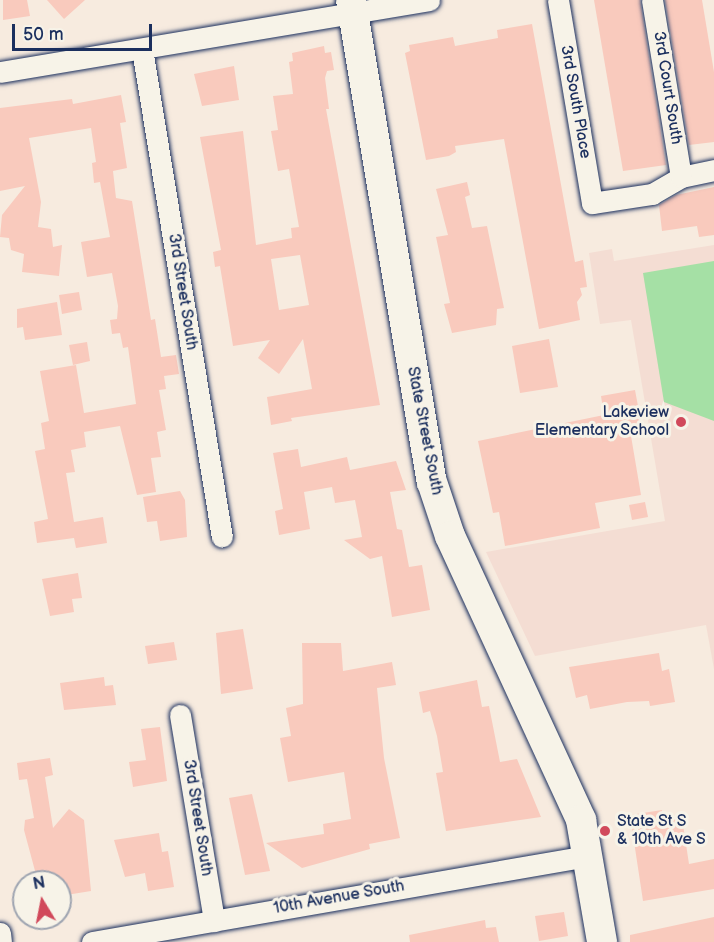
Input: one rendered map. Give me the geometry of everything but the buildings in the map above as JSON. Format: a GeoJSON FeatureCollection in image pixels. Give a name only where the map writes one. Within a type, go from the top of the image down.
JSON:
{"type":"FeatureCollection","features":[{"type":"Feature","properties":{"kind":"street"},"geometry":{"type":"LineString","coordinates":[[0,72],[142,49],[352,7],[429,0]]}},
{"type":"Feature","properties":{"kind":"street","name":"3rd South Place"},"geometry":{"type":"LineString","coordinates":[[558,0],[592,203],[652,194],[681,177]]}},
{"type":"Feature","properties":{"kind":"street","name":"3rd Court South"},"geometry":{"type":"LineString","coordinates":[[652,0],[681,177]]}},
{"type":"Feature","properties":{"kind":"street","name":"State Street South"},"geometry":{"type":"LineString","coordinates":[[352,7],[432,482],[450,536],[581,820],[602,942]]}},
{"type":"Feature","properties":{"kind":"street","name":"3rd Street South"},"geometry":{"type":"LineString","coordinates":[[142,49],[222,536]]}},
{"type":"Feature","properties":{"kind":"street"},"geometry":{"type":"LineString","coordinates":[[681,177],[714,170]]}},
{"type":"Feature","properties":{"kind":"street","name":"3rd Street South"},"geometry":{"type":"LineString","coordinates":[[180,715],[214,921]]}},
{"type":"Feature","properties":{"kind":"street","name":"10th Avenue South"},"geometry":{"type":"LineString","coordinates":[[92,942],[587,856]]}},
{"type":"Feature","properties":{"kind":"street"},"geometry":{"type":"LineString","coordinates":[[0,933],[1,942]]}},
{"type":"Feature","properties":{"kind":"shaded area","name":"Lakeview Elementary School"},"geometry":{"type":"Polygon","coordinates":[[[714,245],[714,669],[706,625],[535,656],[486,552],[665,521],[631,320],[600,324],[589,253],[612,249],[614,261],[714,245]]]}},
{"type":"Feature","properties":{"kind":"green space"},"geometry":{"type":"Polygon","coordinates":[[[714,261],[714,421],[664,402],[643,273],[714,261]]]}},
{"type":"Feature","properties":{"kind":"place","name":"Lakeview Elementary School"},"geometry":{"type":"Point","coordinates":[681,422]}},
{"type":"Feature","properties":{"kind":"place","name":"State St S & 10th Ave S"},"geometry":{"type":"Point","coordinates":[605,831]}}]}
